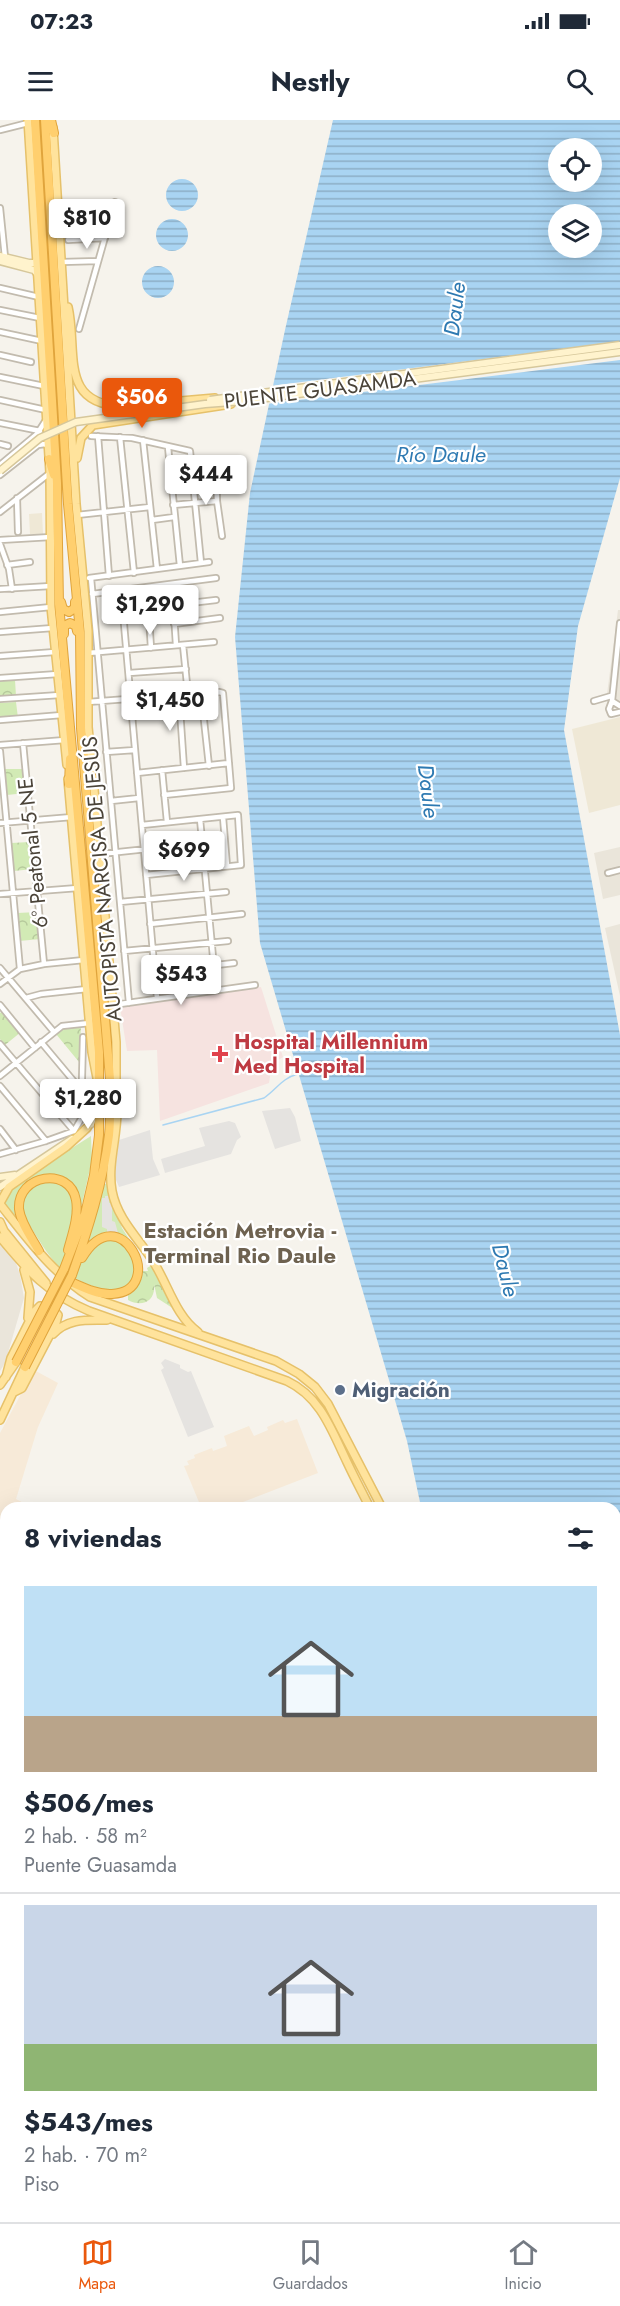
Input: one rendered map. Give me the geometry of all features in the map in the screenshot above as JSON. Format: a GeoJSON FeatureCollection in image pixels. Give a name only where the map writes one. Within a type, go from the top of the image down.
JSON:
{"type":"FeatureCollection","features":[{"type":"Feature","properties":{"kind":"highway","name":"AUTOPISTA NARCISA DE JESÚS"},"geometry":{"type":"LineString","coordinates":[[26,1367],[68,1277],[88,1215],[109,1134],[110,1079],[81,732],[83,578],[68,498],[45,120]]}},
{"type":"Feature","properties":{"kind":"highway"},"geometry":{"type":"LineString","coordinates":[[52,120],[54,133]]}},
{"type":"Feature","properties":{"kind":"highway","name":"AUTOPISTA NARCISA DE JESÚS"},"geometry":{"type":"LineString","coordinates":[[16,1362],[64,1269],[88,1215],[97,1155],[99,1091],[97,1022],[72,733],[58,604],[57,483],[36,134],[31,121]]}},
{"type":"Feature","properties":{"kind":"highway"},"geometry":{"type":"LineString","coordinates":[[49,459],[57,483]]}},
{"type":"Feature","properties":{"kind":"highway"},"geometry":{"type":"LineString","coordinates":[[58,577],[62,607],[69,612],[75,605],[74,586],[83,578]]}},
{"type":"Feature","properties":{"kind":"highway"},"geometry":{"type":"LineString","coordinates":[[64,660],[66,652],[63,628],[70,623],[75,624],[77,628],[77,651],[81,659]]}},
{"type":"Feature","properties":{"kind":"highway"},"geometry":{"type":"LineString","coordinates":[[81,732],[93,782]]}},
{"type":"Feature","properties":{"kind":"highway"},"geometry":{"type":"LineString","coordinates":[[69,784],[72,733]]}},
{"type":"Feature","properties":{"kind":"highway"},"geometry":{"type":"LineString","coordinates":[[39,1251],[20,1214],[20,1200],[26,1187],[34,1181],[44,1178],[64,1182],[71,1188],[77,1206],[64,1269]]}},
{"type":"Feature","properties":{"kind":"highway"},"geometry":{"type":"LineString","coordinates":[[110,1237],[129,1244],[137,1255],[139,1264],[137,1275],[129,1287],[117,1293],[102,1293],[68,1277],[92,1244],[110,1237]]}},
{"type":"Feature","properties":{"kind":"main road","name":"AUTOPISTA NARCISA DE JESÚS"},"geometry":{"type":"LineString","coordinates":[[31,121],[50,473],[51,607],[92,1052],[99,1091]]}},
{"type":"Feature","properties":{"kind":"main road","name":"AUTOPISTA NARCISA DE JESÚS"},"geometry":{"type":"LineString","coordinates":[[54,133],[74,478],[88,653],[88,702],[93,782],[113,1005],[116,1089],[109,1134]]}},
{"type":"Feature","properties":{"kind":"main road"},"geometry":{"type":"LineString","coordinates":[[2,258],[32,263],[37,260]]}},
{"type":"Feature","properties":{"kind":"main road"},"geometry":{"type":"LineString","coordinates":[[2,258],[34,270],[38,274]]}},
{"type":"Feature","properties":{"kind":"main road"},"geometry":{"type":"LineString","coordinates":[[63,288],[71,319],[75,376],[83,391],[98,402],[124,405],[245,398]]}},
{"type":"Feature","properties":{"kind":"main road","name":"PUENTE GUASAMDA"},"geometry":{"type":"LineString","coordinates":[[0,470],[40,438],[76,422],[620,345]]}},
{"type":"Feature","properties":{"kind":"main road","name":"PUENTE GUASAMDA"},"geometry":{"type":"LineString","coordinates":[[245,398],[620,352]]}},
{"type":"Feature","properties":{"kind":"main road"},"geometry":{"type":"LineString","coordinates":[[74,478],[78,445],[83,434],[93,425],[245,398]]}},
{"type":"Feature","properties":{"kind":"main road"},"geometry":{"type":"LineString","coordinates":[[116,1089],[116,1130],[111,1181],[116,1202],[133,1235],[155,1264],[184,1318],[202,1336]]}},
{"type":"Feature","properties":{"kind":"main road"},"geometry":{"type":"LineString","coordinates":[[99,1091],[94,1118],[87,1128],[9,1187],[0,1203],[39,1251],[68,1277],[75,1288],[102,1302],[276,1361],[306,1379],[334,1413],[379,1502]]}},
{"type":"Feature","properties":{"kind":"main road"},"geometry":{"type":"LineString","coordinates":[[0,1187],[87,1128]]}},
{"type":"Feature","properties":{"kind":"main road"},"geometry":{"type":"LineString","coordinates":[[0,1177],[21,1173]]}},
{"type":"Feature","properties":{"kind":"main road"},"geometry":{"type":"LineString","coordinates":[[0,1222],[4,1232],[51,1290]]}},
{"type":"Feature","properties":{"kind":"main road"},"geometry":{"type":"LineString","coordinates":[[0,1237],[33,1276],[78,1307],[299,1388],[326,1418],[367,1502]]}},
{"type":"Feature","properties":{"kind":"main road"},"geometry":{"type":"LineString","coordinates":[[17,1257],[29,1285],[30,1307],[25,1329]]}},
{"type":"Feature","properties":{"kind":"main road"},"geometry":{"type":"LineString","coordinates":[[0,1420],[14,1392],[22,1388],[49,1338],[58,1318],[51,1307],[45,1305],[37,1309],[10,1358],[6,1377]]}},
{"type":"Feature","properties":{"kind":"main road"},"geometry":{"type":"LineString","coordinates":[[49,1338],[61,1327],[73,1321],[113,1320]]}},
{"type":"Feature","properties":{"kind":"main road","name":"AUTOPISTA NARCISA DE JESÚS"},"geometry":{"type":"LineString","coordinates":[[0,1385],[16,1362]]}},
{"type":"Feature","properties":{"kind":"main road","name":"AUTOPISTA NARCISA DE JESÚS"},"geometry":{"type":"LineString","coordinates":[[14,1392],[26,1367]]}},
{"type":"Feature","properties":{"kind":"street"},"geometry":{"type":"LineString","coordinates":[[0,130],[31,121]]}},
{"type":"Feature","properties":{"kind":"street"},"geometry":{"type":"LineString","coordinates":[[80,329],[115,202]]}},
{"type":"Feature","properties":{"kind":"street"},"geometry":{"type":"LineString","coordinates":[[0,208],[2,258]]}},
{"type":"Feature","properties":{"kind":"street"},"geometry":{"type":"LineString","coordinates":[[59,221],[110,219]]}},
{"type":"Feature","properties":{"kind":"street"},"geometry":{"type":"LineString","coordinates":[[68,240],[105,238]]}},
{"type":"Feature","properties":{"kind":"street"},"geometry":{"type":"LineString","coordinates":[[62,262],[99,261]]}},
{"type":"Feature","properties":{"kind":"street"},"geometry":{"type":"LineString","coordinates":[[0,288],[39,297]]}},
{"type":"Feature","properties":{"kind":"street"},"geometry":{"type":"LineString","coordinates":[[0,310],[40,318]]}},
{"type":"Feature","properties":{"kind":"street"},"geometry":{"type":"LineString","coordinates":[[0,332],[42,341]]}},
{"type":"Feature","properties":{"kind":"street"},"geometry":{"type":"LineString","coordinates":[[0,355],[31,362]]}},
{"type":"Feature","properties":{"kind":"street"},"geometry":{"type":"LineString","coordinates":[[0,377],[45,386]]}},
{"type":"Feature","properties":{"kind":"street"},"geometry":{"type":"LineString","coordinates":[[0,400],[46,414],[40,431],[0,470]]}},
{"type":"Feature","properties":{"kind":"street"},"geometry":{"type":"LineString","coordinates":[[0,423],[40,431]]}},
{"type":"Feature","properties":{"kind":"street"},"geometry":{"type":"LineString","coordinates":[[91,436],[143,440],[190,451],[201,563]]}},
{"type":"Feature","properties":{"kind":"street"},"geometry":{"type":"LineString","coordinates":[[98,436],[109,576]]}},
{"type":"Feature","properties":{"kind":"street"},"geometry":{"type":"LineString","coordinates":[[120,437],[134,573]]}},
{"type":"Feature","properties":{"kind":"street"},"geometry":{"type":"LineString","coordinates":[[143,440],[157,569]]}},
{"type":"Feature","properties":{"kind":"street"},"geometry":{"type":"LineString","coordinates":[[0,444],[8,446]]}},
{"type":"Feature","properties":{"kind":"street"},"geometry":{"type":"LineString","coordinates":[[0,470],[38,445],[45,444],[48,447]]}},
{"type":"Feature","properties":{"kind":"street"},"geometry":{"type":"LineString","coordinates":[[168,447],[180,566]]}},
{"type":"Feature","properties":{"kind":"street"},"geometry":{"type":"LineString","coordinates":[[216,465],[217,501],[222,536]]}},
{"type":"Feature","properties":{"kind":"street"},"geometry":{"type":"LineString","coordinates":[[0,512],[50,473]]}},
{"type":"Feature","properties":{"kind":"street"},"geometry":{"type":"LineString","coordinates":[[17,498],[18,532]]}},
{"type":"Feature","properties":{"kind":"street"},"geometry":{"type":"LineString","coordinates":[[173,505],[217,501]]}},
{"type":"Feature","properties":{"kind":"street"},"geometry":{"type":"LineString","coordinates":[[77,515],[150,507]]}},
{"type":"Feature","properties":{"kind":"street"},"geometry":{"type":"LineString","coordinates":[[152,520],[174,517]]}},
{"type":"Feature","properties":{"kind":"street"},"geometry":{"type":"LineString","coordinates":[[12,589],[8,565],[0,542],[51,537]]}},
{"type":"Feature","properties":{"kind":"street"},"geometry":{"type":"LineString","coordinates":[[8,565],[30,562]]}},
{"type":"Feature","properties":{"kind":"street"},"geometry":{"type":"LineString","coordinates":[[129,1003],[99,652],[92,594],[83,578],[208,562]]}},
{"type":"Feature","properties":{"kind":"street"},"geometry":{"type":"LineString","coordinates":[[92,594],[216,579]]}},
{"type":"Feature","properties":{"kind":"street"},"geometry":{"type":"LineString","coordinates":[[172,584],[176,645]]}},
{"type":"Feature","properties":{"kind":"street"},"geometry":{"type":"LineString","coordinates":[[0,589],[51,586]]}},
{"type":"Feature","properties":{"kind":"street"},"geometry":{"type":"LineString","coordinates":[[147,587],[152,648]]}},
{"type":"Feature","properties":{"kind":"street"},"geometry":{"type":"LineString","coordinates":[[122,590],[157,998]]}},
{"type":"Feature","properties":{"kind":"street"},"geometry":{"type":"LineString","coordinates":[[173,604],[216,600]]}},
{"type":"Feature","properties":{"kind":"street"},"geometry":{"type":"LineString","coordinates":[[0,612],[51,607]]}},
{"type":"Feature","properties":{"kind":"street"},"geometry":{"type":"LineString","coordinates":[[174,624],[220,618]]}},
{"type":"Feature","properties":{"kind":"street"},"geometry":{"type":"LineString","coordinates":[[620,623],[618,657],[609,712],[614,715],[620,712]]}},
{"type":"Feature","properties":{"kind":"street"},"geometry":{"type":"LineString","coordinates":[[0,632],[53,628]]}},
{"type":"Feature","properties":{"kind":"street"},"geometry":{"type":"LineString","coordinates":[[88,653],[214,642]]}},
{"type":"Feature","properties":{"kind":"street"},"geometry":{"type":"LineString","coordinates":[[183,645],[188,694]]}},
{"type":"Feature","properties":{"kind":"street"},"geometry":{"type":"LineString","coordinates":[[0,656],[55,652]]}},
{"type":"Feature","properties":{"kind":"street"},"geometry":{"type":"LineString","coordinates":[[129,673],[186,669]]}},
{"type":"Feature","properties":{"kind":"street"},"geometry":{"type":"LineString","coordinates":[[0,678],[58,674]]}},
{"type":"Feature","properties":{"kind":"street"},"geometry":{"type":"LineString","coordinates":[[88,702],[219,692],[224,695],[232,786],[229,790],[164,795]]}},
{"type":"Feature","properties":{"kind":"street"},"geometry":{"type":"LineString","coordinates":[[201,693],[209,766]]}},
{"type":"Feature","properties":{"kind":"street"},"geometry":{"type":"LineString","coordinates":[[0,699],[60,695]]}},
{"type":"Feature","properties":{"kind":"street"},"geometry":{"type":"LineString","coordinates":[[179,695],[184,768]]}},
{"type":"Feature","properties":{"kind":"street"},"geometry":{"type":"LineString","coordinates":[[594,701],[612,698]]}},
{"type":"Feature","properties":{"kind":"street"},"geometry":{"type":"LineString","coordinates":[[612,698],[620,706]]}},
{"type":"Feature","properties":{"kind":"street"},"geometry":{"type":"LineString","coordinates":[[0,720],[62,716]]}},
{"type":"Feature","properties":{"kind":"street"},"geometry":{"type":"LineString","coordinates":[[0,745],[64,740]]}},
{"type":"Feature","properties":{"kind":"street","name":"6º Peatonal 5 NE"},"geometry":{"type":"LineString","coordinates":[[22,743],[44,964]]}},
{"type":"Feature","properties":{"kind":"street"},"geometry":{"type":"LineString","coordinates":[[106,752],[135,750]]}},
{"type":"Feature","properties":{"kind":"street"},"geometry":{"type":"LineString","coordinates":[[0,751],[20,969]]}},
{"type":"Feature","properties":{"kind":"street"},"geometry":{"type":"LineString","coordinates":[[137,773],[229,763]]}},
{"type":"Feature","properties":{"kind":"street"},"geometry":{"type":"LineString","coordinates":[[162,770],[167,822]]}},
{"type":"Feature","properties":{"kind":"street"},"geometry":{"type":"LineString","coordinates":[[111,801],[139,798]]}},
{"type":"Feature","properties":{"kind":"street"},"geometry":{"type":"LineString","coordinates":[[142,825],[238,815],[241,865],[146,875]]}},
{"type":"Feature","properties":{"kind":"street"},"geometry":{"type":"LineString","coordinates":[[0,823],[72,817]]}},
{"type":"Feature","properties":{"kind":"street"},"geometry":{"type":"LineString","coordinates":[[223,817],[227,866]]}},
{"type":"Feature","properties":{"kind":"street"},"geometry":{"type":"LineString","coordinates":[[200,819],[216,989]]}},
{"type":"Feature","properties":{"kind":"street"},"geometry":{"type":"LineString","coordinates":[[100,854],[202,843]]}},
{"type":"Feature","properties":{"kind":"street"},"geometry":{"type":"LineString","coordinates":[[608,873],[620,870]]}},
{"type":"Feature","properties":{"kind":"street"},"geometry":{"type":"LineString","coordinates":[[0,894],[78,888]]}},
{"type":"Feature","properties":{"kind":"street"},"geometry":{"type":"LineString","coordinates":[[120,902],[226,892]]}},
{"type":"Feature","properties":{"kind":"street"},"geometry":{"type":"LineString","coordinates":[[150,924],[242,914]]}},
{"type":"Feature","properties":{"kind":"street"},"geometry":{"type":"LineString","coordinates":[[124,951],[228,941]]}},
{"type":"Feature","properties":{"kind":"street"},"geometry":{"type":"LineString","coordinates":[[0,984],[20,969],[84,960]]}},
{"type":"Feature","properties":{"kind":"street"},"geometry":{"type":"LineString","coordinates":[[154,972],[234,963]]}},
{"type":"Feature","properties":{"kind":"street"},"geometry":{"type":"LineString","coordinates":[[0,968],[54,1032]]}},
{"type":"Feature","properties":{"kind":"street"},"geometry":{"type":"LineString","coordinates":[[113,1005],[255,985]]}},
{"type":"Feature","properties":{"kind":"street"},"geometry":{"type":"LineString","coordinates":[[26,998],[87,989]]}},
{"type":"Feature","properties":{"kind":"street"},"geometry":{"type":"LineString","coordinates":[[0,1005],[35,1047]]}},
{"type":"Feature","properties":{"kind":"street"},"geometry":{"type":"LineString","coordinates":[[0,1076],[62,1026],[90,1023]]}},
{"type":"Feature","properties":{"kind":"street"},"geometry":{"type":"LineString","coordinates":[[0,1154],[74,1131],[81,1119],[83,1037]]}},
{"type":"Feature","properties":{"kind":"street"},"geometry":{"type":"LineString","coordinates":[[41,1042],[82,1091]]}},
{"type":"Feature","properties":{"kind":"street"},"geometry":{"type":"LineString","coordinates":[[0,1044],[74,1131]]}},
{"type":"Feature","properties":{"kind":"street"},"geometry":{"type":"LineString","coordinates":[[0,1086],[46,1141]]}},
{"type":"Feature","properties":{"kind":"street"},"geometry":{"type":"LineString","coordinates":[[0,1129],[16,1150]]}},
{"type":"Feature","properties":{"kind":"shaded area"},"geometry":{"type":"Polygon","coordinates":[[[42,513],[43,534],[30,534],[29,514],[42,513]]]}},
{"type":"Feature","properties":{"kind":"shaded area"},"geometry":{"type":"Polygon","coordinates":[[[618,610],[620,610],[620,710],[612,707],[608,702],[607,694],[618,610]]]}},
{"type":"Feature","properties":{"kind":"shaded area"},"geometry":{"type":"Polygon","coordinates":[[[620,717],[620,805],[589,813],[572,729],[620,717]]]}},
{"type":"Feature","properties":{"kind":"shaded area"},"geometry":{"type":"Polygon","coordinates":[[[620,847],[620,895],[603,899],[594,853],[620,847]]]}},
{"type":"Feature","properties":{"kind":"shaded area"},"geometry":{"type":"Polygon","coordinates":[[[620,924],[620,996],[605,928],[620,924]]]}},
{"type":"Feature","properties":{"kind":"shaded area","name":"Hospital Millennium Med Hospital"},"geometry":{"type":"Polygon","coordinates":[[[261,987],[283,1057],[272,1064],[269,1083],[160,1121],[157,1050],[127,1051],[120,1007],[261,987]]]}},
{"type":"Feature","properties":{"kind":"shaded area"},"geometry":{"type":"Polygon","coordinates":[[[290,1108],[295,1117],[301,1141],[275,1149],[262,1111],[290,1108]]]}},
{"type":"Feature","properties":{"kind":"shaded area"},"geometry":{"type":"Polygon","coordinates":[[[229,1121],[235,1123],[241,1137],[237,1140],[231,1154],[165,1173],[161,1159],[205,1146],[199,1128],[229,1121]]]}},
{"type":"Feature","properties":{"kind":"shaded area"},"geometry":{"type":"Polygon","coordinates":[[[150,1130],[153,1159],[160,1175],[119,1187],[114,1175],[119,1140],[150,1130]]]}},
{"type":"Feature","properties":{"kind":"shaded area"},"geometry":{"type":"Polygon","coordinates":[[[109,1196],[109,1203],[112,1203],[112,1221],[115,1222],[118,1233],[107,1232],[107,1229],[102,1227],[102,1198],[109,1196]]]}},
{"type":"Feature","properties":{"kind":"shaded area"},"geometry":{"type":"Polygon","coordinates":[[[0,1243],[16,1263],[24,1298],[5,1363],[0,1371],[0,1243]]]}},
{"type":"Feature","properties":{"kind":"shaded area"},"geometry":{"type":"Polygon","coordinates":[[[165,1359],[180,1365],[180,1368],[188,1372],[191,1371],[214,1427],[188,1437],[161,1370],[164,1368],[161,1363],[165,1359]]]}},
{"type":"Feature","properties":{"kind":"shaded area"},"geometry":{"type":"Polygon","coordinates":[[[34,1370],[58,1383],[38,1427],[16,1499],[22,1502],[0,1502],[0,1433],[34,1370]]]}},
{"type":"Feature","properties":{"kind":"shaded area"},"geometry":{"type":"Polygon","coordinates":[[[297,1419],[318,1473],[243,1502],[199,1502],[184,1466],[189,1465],[187,1461],[195,1458],[194,1455],[212,1448],[213,1451],[227,1446],[224,1436],[249,1426],[254,1436],[283,1420],[285,1423],[297,1419]]]}},
{"type":"Feature","properties":{"kind":"green space"},"geometry":{"type":"Polygon","coordinates":[[[15,680],[16,696],[0,697],[0,681],[15,680]]]}},
{"type":"Feature","properties":{"kind":"green space"},"geometry":{"type":"Polygon","coordinates":[[[16,702],[18,718],[0,719],[0,703],[16,702]]]}},
{"type":"Feature","properties":{"kind":"green space"},"geometry":{"type":"Polygon","coordinates":[[[5,769],[23,769],[26,793],[7,795],[5,769]]]}},
{"type":"Feature","properties":{"kind":"green space"},"geometry":{"type":"Polygon","coordinates":[[[30,842],[33,869],[14,871],[11,843],[30,842]]]}},
{"type":"Feature","properties":{"kind":"green space"},"geometry":{"type":"Polygon","coordinates":[[[38,912],[41,939],[19,941],[17,913],[38,912]]]}},
{"type":"Feature","properties":{"kind":"green space"},"geometry":{"type":"Polygon","coordinates":[[[3,1011],[21,1032],[5,1045],[0,1039],[0,1013],[3,1011]]]}},
{"type":"Feature","properties":{"kind":"green space"},"geometry":{"type":"Polygon","coordinates":[[[81,1026],[79,1062],[56,1034],[63,1029],[81,1026]]]}},
{"type":"Feature","properties":{"kind":"green space"},"geometry":{"type":"Polygon","coordinates":[[[91,1136],[92,1160],[76,1230],[88,1235],[103,1184],[107,1184],[122,1228],[131,1242],[117,1235],[119,1242],[133,1254],[135,1263],[135,1273],[130,1283],[122,1289],[112,1290],[88,1285],[60,1268],[27,1222],[19,1220],[2,1200],[15,1184],[91,1136]]]}},
{"type":"Feature","properties":{"kind":"green space"},"geometry":{"type":"Polygon","coordinates":[[[152,1265],[177,1311],[157,1298],[154,1284],[153,1295],[147,1301],[138,1303],[128,1300],[128,1295],[138,1284],[143,1271],[148,1271],[147,1268],[152,1265]]]}},
{"type":"Feature","properties":{"kind":"water","name":"Río Daule"},"geometry":{"type":"Polygon","coordinates":[[[333,120],[620,120],[620,478],[578,626],[564,730],[620,1035],[620,1502],[420,1502],[407,1441],[260,943],[235,637],[250,493],[333,120]]]}},
{"type":"Feature","properties":{"kind":"water"},"geometry":{"type":"Polygon","coordinates":[[[182,179],[194,183],[198,195],[194,207],[182,211],[170,207],[166,195],[170,183],[182,179]]]}},
{"type":"Feature","properties":{"kind":"water"},"geometry":{"type":"Polygon","coordinates":[[[172,219],[184,223],[188,235],[184,247],[172,251],[160,247],[156,235],[160,223],[172,219]]]}},
{"type":"Feature","properties":{"kind":"water"},"geometry":{"type":"Polygon","coordinates":[[[158,266],[170,270],[174,282],[170,294],[158,298],[146,294],[142,282],[146,270],[158,266]]]}},
{"type":"Feature","properties":{"kind":"pier"},"geometry":{"type":"Polygon","coordinates":[[[620,342],[620,360],[266,404],[270,386],[620,342]]]}},
{"type":"Feature","properties":{"kind":"waterway"},"geometry":{"type":"LineString","coordinates":[[163,1125],[264,1098],[284,1081],[298,1074]]}},
{"type":"Feature","properties":{"kind":"place","name":"Hospital Millennium Med Hospital"},"geometry":{"type":"Point","coordinates":[220,1054]}},
{"type":"Feature","properties":{"kind":"place","name":"Migración"},"geometry":{"type":"Point","coordinates":[340,1390]}},
{"type":"Feature","properties":{"kind":"district","name":"Estación Metrovia - Terminal Rio Daule"},"geometry":{"type":"Point","coordinates":[240,1242]}},
{"type":"Feature","properties":{"kind":"water label","name":"Daule"},"geometry":{"type":"Point","coordinates":[454,309]}},
{"type":"Feature","properties":{"kind":"water label","name":"Daule"},"geometry":{"type":"Point","coordinates":[429,791]}},
{"type":"Feature","properties":{"kind":"water label","name":"Daule"},"geometry":{"type":"Point","coordinates":[506,1270]}}]}
